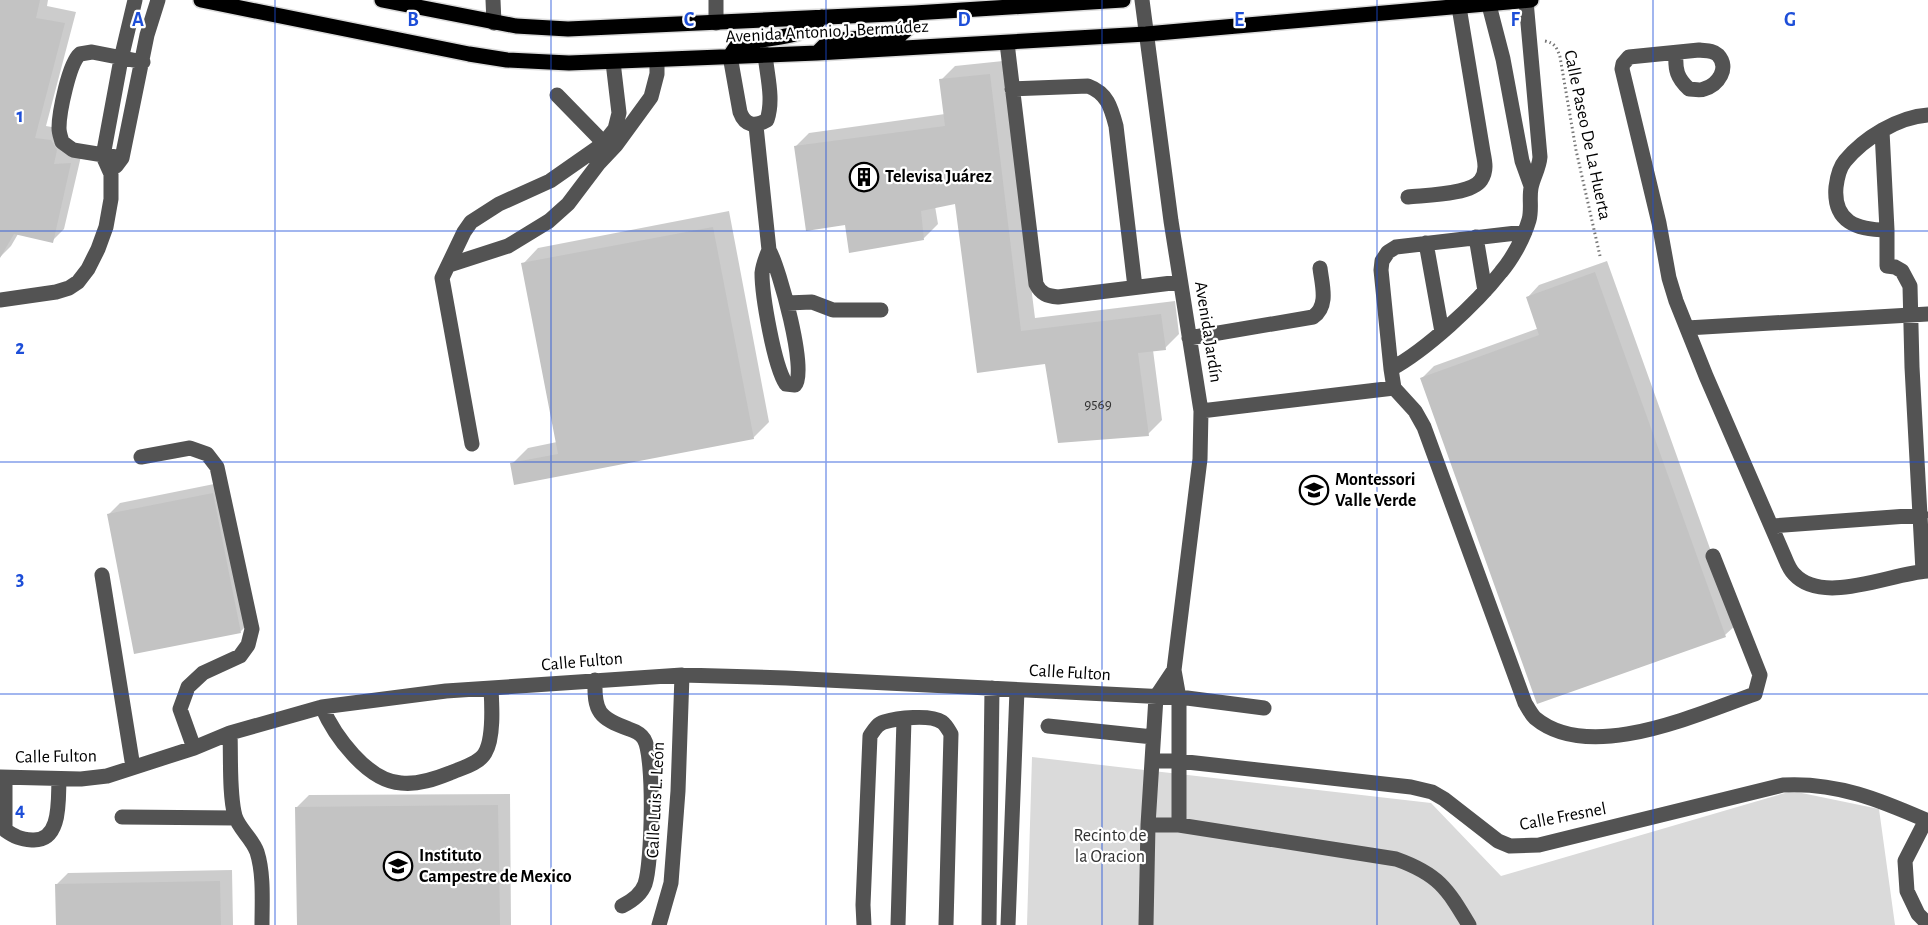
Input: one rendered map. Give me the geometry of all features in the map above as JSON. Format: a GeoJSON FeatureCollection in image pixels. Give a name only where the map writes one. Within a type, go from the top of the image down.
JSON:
{"type":"FeatureCollection","features":[{"type":"Feature","properties":{"kind":"main road","name":"Avenida Antonio J. Bermúdez"},"geometry":{"type":"LineString","coordinates":[[201,0],[507,60],[552,63],[1007,43],[1146,34],[1531,0]]}},
{"type":"Feature","properties":{"kind":"main road","name":"Avenida Antonio J. Bermúdez"},"geometry":{"type":"LineString","coordinates":[[382,0],[442,6],[494,22],[516,26],[568,29],[914,13],[1077,1],[1123,0]]}},
{"type":"Feature","properties":{"kind":"main road"},"geometry":{"type":"LineString","coordinates":[[817,53],[824,46],[838,40],[900,35],[908,28],[914,13]]}},
{"type":"Feature","properties":{"kind":"main road"},"geometry":{"type":"LineString","coordinates":[[730,56],[741,44],[799,33],[816,24],[822,17]]}},
{"type":"Feature","properties":{"kind":"street"},"geometry":{"type":"LineString","coordinates":[[0,300],[69,288],[78,282],[93,259],[106,227],[111,199],[111,174],[103,156],[121,59],[135,0]]}},
{"type":"Feature","properties":{"kind":"street"},"geometry":{"type":"LineString","coordinates":[[111,174],[122,158],[147,35],[158,0]]}},
{"type":"Feature","properties":{"kind":"street"},"geometry":{"type":"LineString","coordinates":[[493,0],[494,22]]}},
{"type":"Feature","properties":{"kind":"street"},"geometry":{"type":"LineString","coordinates":[[716,0],[716,23]]}},
{"type":"Feature","properties":{"kind":"street","name":"Avenida Jardín"},"geometry":{"type":"LineString","coordinates":[[1142,0],[1180,282],[1201,411],[1199,470],[1173,670],[1179,698]]}},
{"type":"Feature","properties":{"kind":"street"},"geometry":{"type":"LineString","coordinates":[[1527,1],[1540,157],[1539,168],[1531,186]]}},
{"type":"Feature","properties":{"kind":"street"},"geometry":{"type":"LineString","coordinates":[[1391,369],[1442,332],[1485,291],[1503,271],[1525,232],[1530,217],[1531,186],[1522,161],[1503,59],[1489,5]]}},
{"type":"Feature","properties":{"kind":"street"},"geometry":{"type":"LineString","coordinates":[[1408,197],[1467,189],[1480,182],[1484,175],[1483,152],[1459,7]]}},
{"type":"Feature","properties":{"kind":"street"},"geometry":{"type":"LineString","coordinates":[[1007,43],[1036,284],[1040,292],[1058,297],[1180,282]]}},
{"type":"Feature","properties":{"kind":"street"},"geometry":{"type":"LineString","coordinates":[[122,158],[73,150],[62,142],[59,128],[66,91],[74,62],[80,54],[92,52],[143,62]]}},
{"type":"Feature","properties":{"kind":"street"},"geometry":{"type":"LineString","coordinates":[[730,56],[740,112],[743,120],[756,126],[767,120],[769,114],[770,101],[765,54]]}},
{"type":"Feature","properties":{"kind":"street"},"geometry":{"type":"LineString","coordinates":[[1676,54],[1629,57],[1622,69],[1659,223],[1669,278],[1706,376],[1793,573],[1816,587],[1838,588],[1926,571],[1921,515],[1910,286],[1902,271],[1887,266],[1882,131]]}},
{"type":"Feature","properties":{"kind":"street"},"geometry":{"type":"LineString","coordinates":[[472,444],[442,278],[464,232],[471,222],[499,204],[550,181],[605,149],[637,118],[651,97],[657,74],[657,60]]}},
{"type":"Feature","properties":{"kind":"street"},"geometry":{"type":"LineString","coordinates":[[449,265],[508,246],[549,221],[568,204],[605,149],[615,129],[619,113],[613,62]]}},
{"type":"Feature","properties":{"kind":"street"},"geometry":{"type":"LineString","coordinates":[[1012,89],[1088,86],[1098,90],[1106,98],[1112,109],[1116,126],[1135,287]]}},
{"type":"Feature","properties":{"kind":"street"},"geometry":{"type":"LineString","coordinates":[[557,95],[583,120],[605,149]]}},
{"type":"Feature","properties":{"kind":"street"},"geometry":{"type":"LineString","coordinates":[[1887,230],[1871,230],[1854,225],[1842,216],[1835,200],[1837,180],[1844,162],[1882,131],[1898,121],[1928,115]]}},
{"type":"Feature","properties":{"kind":"street"},"geometry":{"type":"LineString","coordinates":[[756,126],[769,250],[779,271],[787,303],[800,376],[798,382],[791,386],[786,384],[778,366],[763,283],[763,265],[769,250]]}},
{"type":"Feature","properties":{"kind":"street"},"geometry":{"type":"LineString","coordinates":[[1525,232],[1396,247],[1388,252],[1382,261],[1381,270],[1394,388],[1415,411],[1424,427],[1525,703],[1534,717],[1546,725],[1572,734],[1599,737],[1660,726],[1755,694],[1760,675],[1713,556]]}},
{"type":"Feature","properties":{"kind":"street"},"geometry":{"type":"LineString","coordinates":[[1476,237],[1485,291]]}},
{"type":"Feature","properties":{"kind":"street"},"geometry":{"type":"LineString","coordinates":[[1426,243],[1442,332]]}},
{"type":"Feature","properties":{"kind":"street"},"geometry":{"type":"LineString","coordinates":[[1190,338],[1313,317],[1319,313],[1324,300],[1320,268]]}},
{"type":"Feature","properties":{"kind":"street"},"geometry":{"type":"LineString","coordinates":[[787,303],[813,302],[833,310],[881,310]]}},
{"type":"Feature","properties":{"kind":"street"},"geometry":{"type":"LineString","coordinates":[[1687,328],[1928,314]]}},
{"type":"Feature","properties":{"kind":"street"},"geometry":{"type":"LineString","coordinates":[[1201,411],[1394,388]]}},
{"type":"Feature","properties":{"kind":"street"},"geometry":{"type":"LineString","coordinates":[[141,457],[190,448],[207,454],[217,467],[252,629],[248,645],[240,656],[203,674],[188,687],[180,709],[194,748]]}},
{"type":"Feature","properties":{"kind":"street"},"geometry":{"type":"LineString","coordinates":[[1772,526],[1921,515]]}},
{"type":"Feature","properties":{"kind":"street"},"geometry":{"type":"LineString","coordinates":[[102,574],[133,767]]}},
{"type":"Feature","properties":{"kind":"street","name":"Avenida Jardín"},"geometry":{"type":"LineString","coordinates":[[1156,697],[1173,670]]}},
{"type":"Feature","properties":{"kind":"street","name":"Calle Fulton"},"geometry":{"type":"LineString","coordinates":[[2,778],[59,779],[107,776],[194,748],[230,733],[322,707],[446,691],[682,675],[1179,698],[1264,708]]}},
{"type":"Feature","properties":{"kind":"street","name":"Calle Luis L. León"},"geometry":{"type":"LineString","coordinates":[[659,925],[671,883],[678,791],[682,675]]}},
{"type":"Feature","properties":{"kind":"street"},"geometry":{"type":"LineString","coordinates":[[595,680],[595,703],[599,712],[610,723],[639,734],[644,739],[650,760],[650,833],[647,874],[639,894],[622,906]]}},
{"type":"Feature","properties":{"kind":"street"},"geometry":{"type":"LineString","coordinates":[[988,925],[992,688]]}},
{"type":"Feature","properties":{"kind":"street"},"geometry":{"type":"LineString","coordinates":[[322,707],[329,724],[344,744],[370,770],[384,779],[399,784],[415,783],[460,769],[485,754],[489,742],[491,689]]}},
{"type":"Feature","properties":{"kind":"street"},"geometry":{"type":"LineString","coordinates":[[1008,925],[1017,690]]}},
{"type":"Feature","properties":{"kind":"street"},"geometry":{"type":"LineString","coordinates":[[1146,925],[1148,825],[1156,697]]}},
{"type":"Feature","properties":{"kind":"street"},"geometry":{"type":"LineString","coordinates":[[1179,698],[1179,825]]}},
{"type":"Feature","properties":{"kind":"street"},"geometry":{"type":"LineString","coordinates":[[864,925],[870,735],[876,726],[883,722],[904,719],[935,719],[944,723],[951,734],[945,925]]}},
{"type":"Feature","properties":{"kind":"street"},"geometry":{"type":"LineString","coordinates":[[898,925],[904,719]]}},
{"type":"Feature","properties":{"kind":"street"},"geometry":{"type":"LineString","coordinates":[[1048,726],[1153,737]]}},
{"type":"Feature","properties":{"kind":"street"},"geometry":{"type":"LineString","coordinates":[[230,733],[233,800],[236,818],[250,837],[257,852],[261,872],[262,925]]}},
{"type":"Feature","properties":{"kind":"street","name":"Calle Fresnel"},"geometry":{"type":"LineString","coordinates":[[1152,761],[1178,761],[1411,787],[1432,792],[1460,810],[1498,841],[1510,846],[1539,845],[1789,785],[1849,790],[1927,820]]}},
{"type":"Feature","properties":{"kind":"street"},"geometry":{"type":"LineString","coordinates":[[2,778],[5,830],[17,838],[38,840],[50,834],[56,819],[59,779]]}},
{"type":"Feature","properties":{"kind":"street"},"geometry":{"type":"LineString","coordinates":[[122,818],[236,818]]}},
{"type":"Feature","properties":{"kind":"street"},"geometry":{"type":"LineString","coordinates":[[1927,820],[1905,861],[1907,891],[1918,914],[1928,924]]}},
{"type":"Feature","properties":{"kind":"street"},"geometry":{"type":"LineString","coordinates":[[1148,825],[1179,825],[1396,859],[1417,866],[1434,877],[1448,892],[1465,924]]}},
{"type":"Feature","properties":{"kind":"path","name":"Calle Paseo De La Huerta"},"geometry":{"type":"LineString","coordinates":[[1529,36],[1552,42],[1560,57],[1575,150],[1600,256]]}},
{"type":"Feature","properties":{"kind":"green space","name":"Recinto de la Oracion"},"geometry":{"type":"Polygon","coordinates":[[[1032,757],[1431,803],[1501,876],[1792,791],[1879,809],[1895,925],[1027,925],[1032,757]]]}},
{"type":"Feature","properties":{"kind":"building"},"geometry":{"type":"Polygon","coordinates":[[[0,0],[40,0],[36,18],[65,23],[35,138],[51,140],[57,150],[54,164],[71,163],[53,243],[14,234],[0,258],[0,0]]]}},
{"type":"Feature","properties":{"kind":"building"},"geometry":{"type":"Polygon","coordinates":[[[990,74],[1021,331],[1161,314],[1166,350],[1138,353],[1149,436],[1058,443],[1045,364],[977,373],[955,204],[921,211],[924,240],[849,253],[845,225],[806,231],[794,146],[945,126],[939,79],[990,74]]]}},
{"type":"Feature","properties":{"kind":"building"},"geometry":{"type":"Polygon","coordinates":[[[713,227],[754,439],[514,485],[510,463],[558,454],[521,263],[713,227]]]}},
{"type":"Feature","properties":{"kind":"building"},"geometry":{"type":"Polygon","coordinates":[[[1595,272],[1726,637],[1537,704],[1420,378],[1539,335],[1526,297],[1595,272]]]}},
{"type":"Feature","properties":{"kind":"building"},"geometry":{"type":"Polygon","coordinates":[[[213,493],[241,633],[134,654],[107,514],[213,493]]]}},
{"type":"Feature","properties":{"kind":"building","name":"Instituto Campestre de Mexico"},"geometry":{"type":"Polygon","coordinates":[[[498,805],[500,925],[297,925],[295,807],[498,805]]]}},
{"type":"Feature","properties":{"kind":"building"},"geometry":{"type":"Polygon","coordinates":[[[220,881],[221,925],[56,925],[55,884],[220,881]]]}},
{"type":"Feature","properties":{"kind":"place","name":"Televisa Juárez"},"geometry":{"type":"Point","coordinates":[864,177]}},
{"type":"Feature","properties":{"kind":"place","name":"Montessori Valle Verde"},"geometry":{"type":"Point","coordinates":[1314,490]}},
{"type":"Feature","properties":{"kind":"place","name":"Instituto Campestre de Mexico"},"geometry":{"type":"Point","coordinates":[398,866]}}]}
